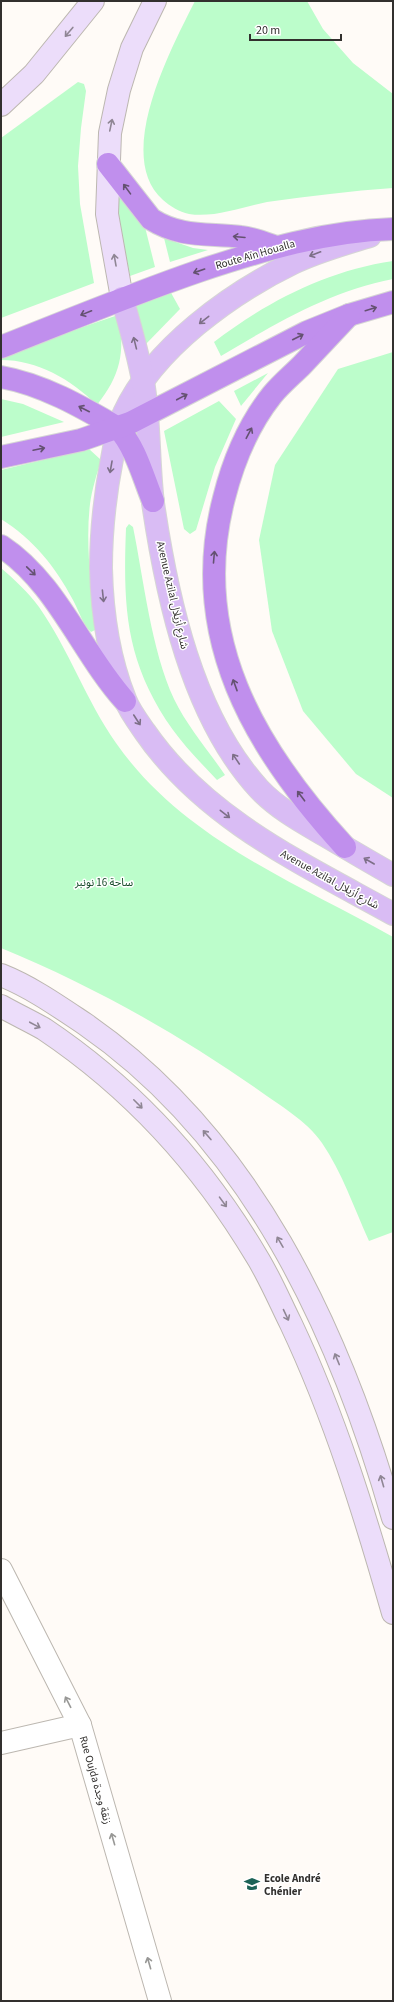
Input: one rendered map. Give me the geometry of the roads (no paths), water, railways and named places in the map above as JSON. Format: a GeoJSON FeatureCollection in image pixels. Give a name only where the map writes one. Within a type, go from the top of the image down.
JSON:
{"type":"FeatureCollection","features":[{"type":"Feature","properties":{"kind":"highway"},"geometry":{"type":"LineString","coordinates":[[108,164],[151,219],[160,225],[178,232],[241,236],[256,239],[276,247]]}},
{"type":"Feature","properties":{"kind":"highway","name":"Route Aïn Houalla"},"geometry":{"type":"LineString","coordinates":[[1,347],[122,298],[254,252],[342,233],[393,231]]}},
{"type":"Feature","properties":{"kind":"highway"},"geometry":{"type":"LineString","coordinates":[[1,457],[81,440],[118,428],[148,415],[307,332],[349,316],[393,302]]}},
{"type":"Feature","properties":{"kind":"highway"},"geometry":{"type":"LineString","coordinates":[[345,847],[312,812],[284,773],[259,733],[237,690],[223,648],[215,605],[214,561],[219,517],[230,474],[248,433],[272,396],[349,316]]}},
{"type":"Feature","properties":{"kind":"highway"},"geometry":{"type":"LineString","coordinates":[[1,377],[28,384],[50,392],[118,428],[126,437],[131,447],[153,501]]}},
{"type":"Feature","properties":{"kind":"highway"},"geometry":{"type":"LineString","coordinates":[[1,546],[14,554],[38,578],[96,666],[125,701]]}},
{"type":"Feature","properties":{"kind":"main road","name":"Avenue Azilal شارع أزيلال"},"geometry":{"type":"LineString","coordinates":[[393,231],[370,236],[332,248],[295,263],[259,281],[193,328],[159,362],[143,381],[124,412],[118,428],[105,505],[101,544],[102,584],[106,624],[114,663],[125,701],[146,733],[170,763],[196,790],[226,816],[258,838],[393,914]]}},
{"type":"Feature","properties":{"kind":"main road","name":"Avenue Azilal شارع أزيلال"},"geometry":{"type":"LineString","coordinates":[[122,298],[135,342],[143,381],[148,415],[153,501],[164,564],[179,629],[206,708],[224,742],[239,765],[260,790],[290,815],[393,875]]}},
{"type":"Feature","properties":{"kind":"street"},"geometry":{"type":"LineString","coordinates":[[1,105],[34,74],[93,1]]}},
{"type":"Feature","properties":{"kind":"street"},"geometry":{"type":"LineString","coordinates":[[122,298],[108,214],[108,164],[110,133],[119,90],[132,48],[155,1]]}},
{"type":"Feature","properties":{"kind":"street"},"geometry":{"type":"LineString","coordinates":[[1,974],[56,1004],[106,1038],[150,1074],[185,1110],[219,1150],[255,1199],[315,1306],[360,1416],[393,1518]]}},
{"type":"Feature","properties":{"kind":"street"},"geometry":{"type":"LineString","coordinates":[[1,1006],[42,1028],[87,1059],[126,1092],[197,1168],[227,1209],[259,1259],[309,1363],[354,1484],[393,1613]]}},
{"type":"Feature","properties":{"kind":"street","name":"Rue Oujda زنقة وجدة"},"geometry":{"type":"LineString","coordinates":[[1,1570],[80,1725],[160,2001]]}},
{"type":"Feature","properties":{"kind":"street"},"geometry":{"type":"LineString","coordinates":[[1,1743],[80,1725]]}},
{"type":"Feature","properties":{"kind":"place","name":"Ecole André Chénier"},"geometry":{"type":"Point","coordinates":[252,1884]}},
{"type":"Feature","properties":{"kind":"park label","name":"ساحة 16 نونبر"},"geometry":{"type":"Point","coordinates":[104,882]}}]}
